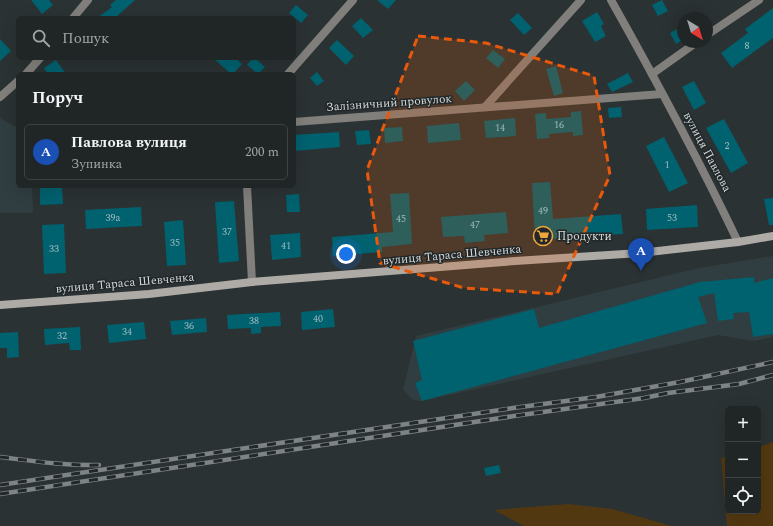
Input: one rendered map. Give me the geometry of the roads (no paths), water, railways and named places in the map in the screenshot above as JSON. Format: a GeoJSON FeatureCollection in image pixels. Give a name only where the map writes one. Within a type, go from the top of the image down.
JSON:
{"type":"FeatureCollection","features":[{"type":"Feature","properties":{"kind":"main road","name":"вулиця Тараса Шевченка"},"geometry":{"type":"LineString","coordinates":[[0,305],[149,294],[252,282],[515,261],[640,253],[738,242],[773,236]]}},
{"type":"Feature","properties":{"kind":"street"},"geometry":{"type":"LineString","coordinates":[[75,16],[88,0]]}},
{"type":"Feature","properties":{"kind":"street"},"geometry":{"type":"LineString","coordinates":[[290,72],[353,0]]}},
{"type":"Feature","properties":{"kind":"street"},"geometry":{"type":"LineString","coordinates":[[485,107],[581,0]]}},
{"type":"Feature","properties":{"kind":"street","name":"вулиця Павлова"},"geometry":{"type":"LineString","coordinates":[[611,0],[714,191],[738,242]]}},
{"type":"Feature","properties":{"kind":"street"},"geometry":{"type":"LineString","coordinates":[[713,31],[759,0]]}},
{"type":"Feature","properties":{"kind":"street"},"geometry":{"type":"LineString","coordinates":[[652,74],[689,48]]}},
{"type":"Feature","properties":{"kind":"street"},"geometry":{"type":"LineString","coordinates":[[28,72],[38,60]]}},
{"type":"Feature","properties":{"kind":"street"},"geometry":{"type":"LineString","coordinates":[[0,96],[16,83]]}},
{"type":"Feature","properties":{"kind":"street","name":"Залізничний провулок"},"geometry":{"type":"LineString","coordinates":[[296,122],[662,94]]}},
{"type":"Feature","properties":{"kind":"street"},"geometry":{"type":"LineString","coordinates":[[247,188],[252,282]]}},
{"type":"Feature","properties":{"kind":"railway"},"geometry":{"type":"LineString","coordinates":[[0,485],[513,408],[596,397],[680,382],[773,362]]}},
{"type":"Feature","properties":{"kind":"railway"},"geometry":{"type":"LineString","coordinates":[[0,494],[514,416],[644,398],[668,393],[739,384],[773,375]]}},
{"type":"Feature","properties":{"kind":"railway"},"geometry":{"type":"LineString","coordinates":[[0,457],[61,464],[99,465]]}},
{"type":"Feature","properties":{"kind":"place","name":"Продукти"},"geometry":{"type":"Point","coordinates":[543,236]}},
{"type":"Feature","properties":{"kind":"place","name":"Павлова вулиця"},"geometry":{"type":"Point","coordinates":[641,271]}}]}
